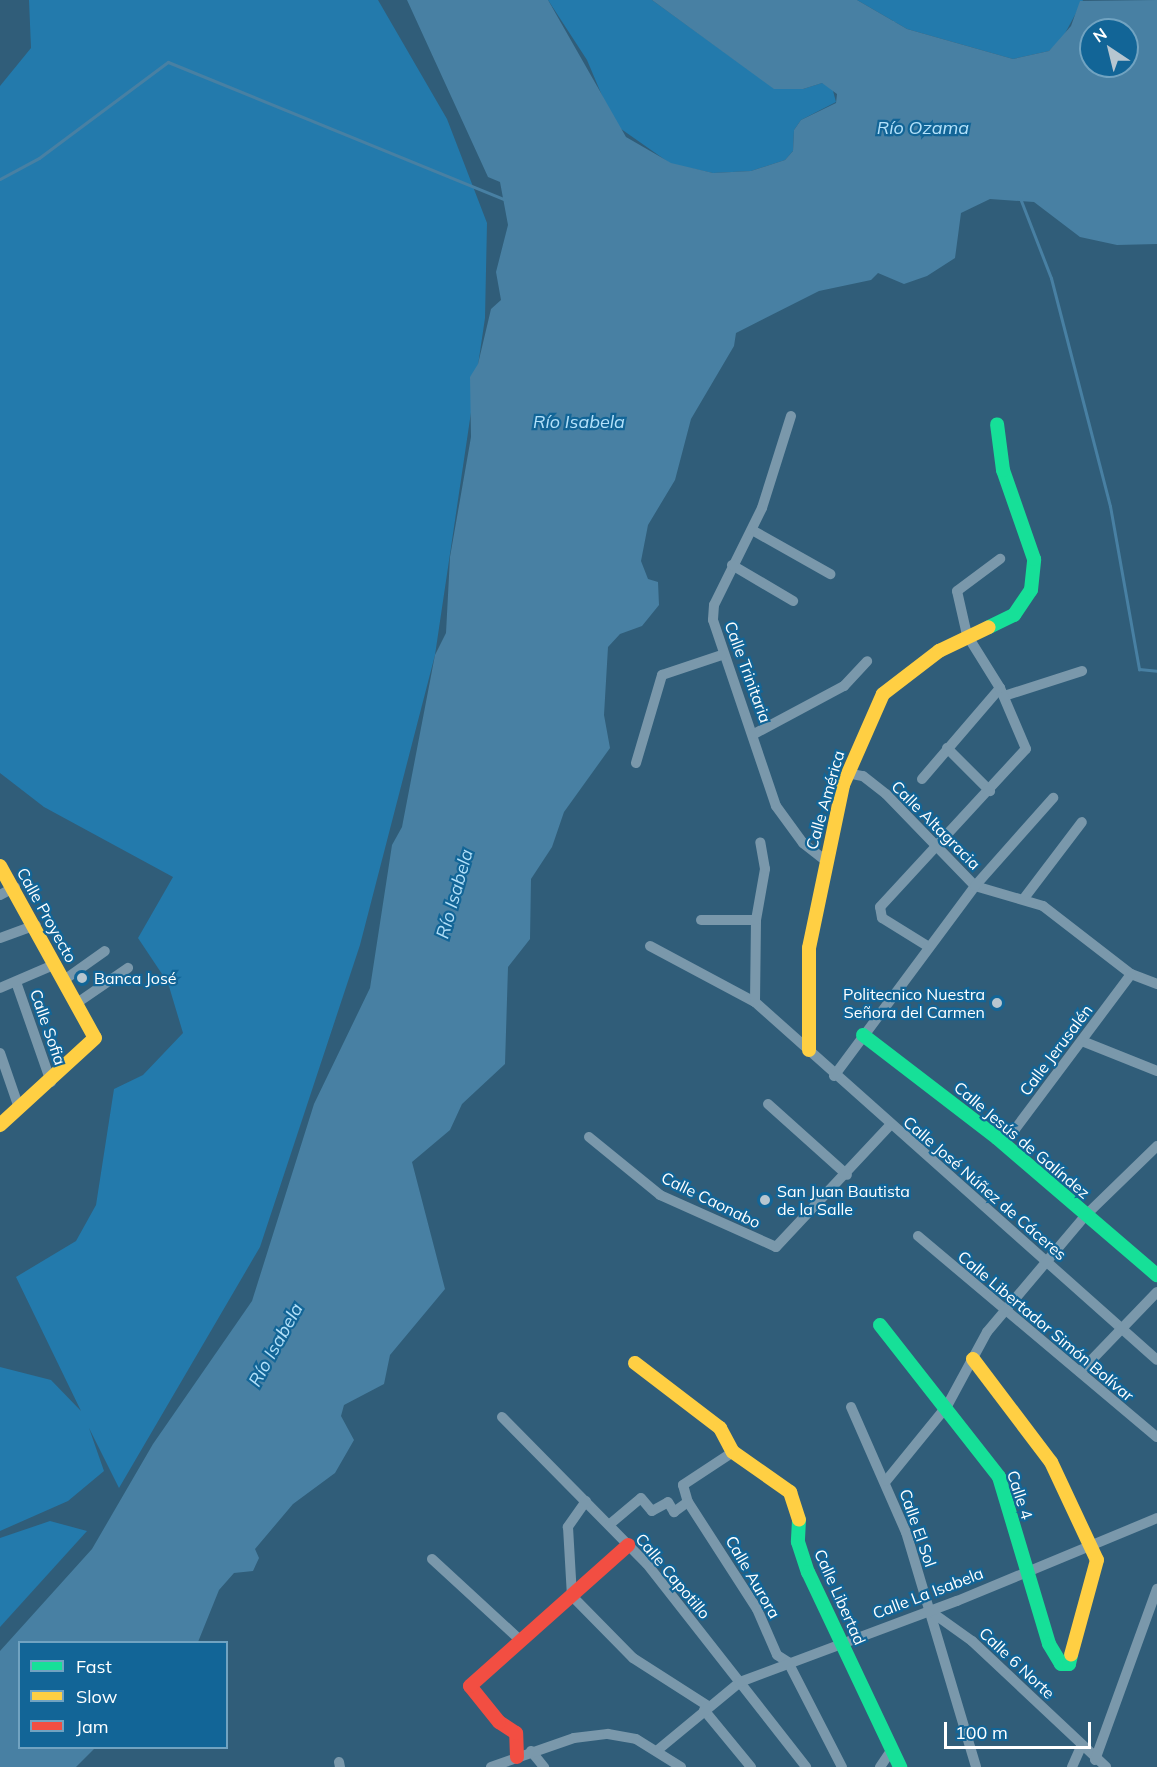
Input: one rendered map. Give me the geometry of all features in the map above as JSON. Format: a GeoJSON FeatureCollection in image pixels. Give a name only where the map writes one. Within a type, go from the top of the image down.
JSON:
{"type":"FeatureCollection","features":[{"type":"Feature","properties":{"kind":"street","name":"Calle Trinitaria"},"geometry":{"type":"LineString","coordinates":[[791,416],[752,530],[714,605],[722,655],[754,734],[776,806],[803,843],[825,860]]}},
{"type":"Feature","properties":{"kind":"street","name":"Calle América"},"geometry":{"type":"LineString","coordinates":[[808,1050],[809,948],[825,860],[847,773],[890,686],[967,635],[1023,608],[1031,590],[1034,559],[1003,470],[997,424]]}},
{"type":"Feature","properties":{"kind":"street"},"geometry":{"type":"LineString","coordinates":[[752,530],[830,574]]}},
{"type":"Feature","properties":{"kind":"street"},"geometry":{"type":"LineString","coordinates":[[929,947],[882,918],[880,907],[902,877],[1024,755],[1025,742],[1002,692],[967,635],[957,588],[1000,559]]}},
{"type":"Feature","properties":{"kind":"street"},"geometry":{"type":"LineString","coordinates":[[732,566],[793,601]]}},
{"type":"Feature","properties":{"kind":"street"},"geometry":{"type":"LineString","coordinates":[[636,763],[662,675],[722,655]]}},
{"type":"Feature","properties":{"kind":"street"},"geometry":{"type":"LineString","coordinates":[[754,734],[844,686],[867,661]]}},
{"type":"Feature","properties":{"kind":"street"},"geometry":{"type":"LineString","coordinates":[[922,779],[946,748],[1002,692],[1082,671]]}},
{"type":"Feature","properties":{"kind":"street"},"geometry":{"type":"LineString","coordinates":[[946,748],[990,791]]}},
{"type":"Feature","properties":{"kind":"street","name":"Calle Altagracia"},"geometry":{"type":"LineString","coordinates":[[847,773],[879,789],[937,844],[975,886],[1025,897],[1131,974],[1157,984]]}},
{"type":"Feature","properties":{"kind":"street"},"geometry":{"type":"LineString","coordinates":[[834,1076],[975,886],[1053,798]]}},
{"type":"Feature","properties":{"kind":"street"},"geometry":{"type":"LineString","coordinates":[[1025,897],[1082,822]]}},
{"type":"Feature","properties":{"kind":"street"},"geometry":{"type":"LineString","coordinates":[[755,1002],[756,920],[765,869],[760,842]]}},
{"type":"Feature","properties":{"kind":"street","name":"Calle Proyecto"},"geometry":{"type":"LineString","coordinates":[[0,866],[15,887],[95,1033],[93,1044],[51,1082]]}},
{"type":"Feature","properties":{"kind":"street"},"geometry":{"type":"LineString","coordinates":[[0,895],[15,887]]}},
{"type":"Feature","properties":{"kind":"street"},"geometry":{"type":"LineString","coordinates":[[701,920],[756,920]]}},
{"type":"Feature","properties":{"kind":"street"},"geometry":{"type":"LineString","coordinates":[[0,938],[36,925]]}},
{"type":"Feature","properties":{"kind":"street","name":"Calle José Núñez de Cáceres"},"geometry":{"type":"LineString","coordinates":[[650,946],[755,1002],[834,1076],[1047,1260],[1122,1331],[1157,1360]]}},
{"type":"Feature","properties":{"kind":"street"},"geometry":{"type":"LineString","coordinates":[[64,980],[105,951]]}},
{"type":"Feature","properties":{"kind":"street"},"geometry":{"type":"LineString","coordinates":[[0,988],[56,964]]}},
{"type":"Feature","properties":{"kind":"street"},"geometry":{"type":"LineString","coordinates":[[77,1003],[128,968]]}},
{"type":"Feature","properties":{"kind":"street","name":"Calle Jerusalén"},"geometry":{"type":"LineString","coordinates":[[1004,1144],[1131,974]]}},
{"type":"Feature","properties":{"kind":"street","name":"Calle Sofia"},"geometry":{"type":"LineString","coordinates":[[16,982],[51,1082]]}},
{"type":"Feature","properties":{"kind":"street","name":"Calle Jesús de Galíndez"},"geometry":{"type":"LineString","coordinates":[[863,1035],[1004,1144],[1157,1275]]}},
{"type":"Feature","properties":{"kind":"street"},"geometry":{"type":"LineString","coordinates":[[1082,1041],[1157,1071]]}},
{"type":"Feature","properties":{"kind":"street"},"geometry":{"type":"LineString","coordinates":[[0,1053],[19,1108]]}},
{"type":"Feature","properties":{"kind":"street"},"geometry":{"type":"LineString","coordinates":[[0,1125],[51,1082]]}},
{"type":"Feature","properties":{"kind":"street"},"geometry":{"type":"LineString","coordinates":[[768,1104],[847,1175]]}},
{"type":"Feature","properties":{"kind":"street","name":"Calle Caonabo"},"geometry":{"type":"LineString","coordinates":[[589,1137],[660,1195],[776,1247],[847,1175],[890,1125]]}},
{"type":"Feature","properties":{"kind":"street"},"geometry":{"type":"LineString","coordinates":[[886,1481],[947,1406],[973,1359],[1006,1311],[1047,1260],[1086,1215],[1157,1146]]}},
{"type":"Feature","properties":{"kind":"street","name":"Calle Libertador Simón Bolívar"},"geometry":{"type":"LineString","coordinates":[[918,1236],[1157,1437]]}},
{"type":"Feature","properties":{"kind":"street"},"geometry":{"type":"LineString","coordinates":[[1080,1372],[1122,1331],[1157,1292]]}},
{"type":"Feature","properties":{"kind":"street","name":"Calle 4"},"geometry":{"type":"LineString","coordinates":[[880,1325],[947,1406],[999,1477],[1049,1644],[1061,1664],[1069,1664],[1097,1560],[1091,1543]]}},
{"type":"Feature","properties":{"kind":"street"},"geometry":{"type":"LineString","coordinates":[[973,1359],[1009,1400],[1051,1462],[1091,1543]]}},
{"type":"Feature","properties":{"kind":"street","name":"Calle Libertad"},"geometry":{"type":"LineString","coordinates":[[635,1363],[720,1428],[733,1452],[784,1487],[799,1507],[801,1553],[900,1767]]}},
{"type":"Feature","properties":{"kind":"street","name":"Calle El Sol"},"geometry":{"type":"LineString","coordinates":[[851,1407],[886,1481],[930,1611],[976,1767]]}},
{"type":"Feature","properties":{"kind":"street","name":"Calle Capotillo"},"geometry":{"type":"LineString","coordinates":[[502,1417],[610,1524],[740,1682],[806,1767]]}},
{"type":"Feature","properties":{"kind":"street"},"geometry":{"type":"LineString","coordinates":[[610,1524],[641,1498],[652,1511],[668,1502],[674,1512],[688,1502],[683,1485],[733,1452]]}},
{"type":"Feature","properties":{"kind":"street"},"geometry":{"type":"LineString","coordinates":[[586,1501],[567,1527],[572,1596],[633,1658],[706,1708],[751,1767]]}},
{"type":"Feature","properties":{"kind":"street","name":"Calle Aurora"},"geometry":{"type":"LineString","coordinates":[[688,1502],[757,1609],[777,1655],[788,1662],[842,1767]]}},
{"type":"Feature","properties":{"kind":"street","name":"Calle La Isabela"},"geometry":{"type":"LineString","coordinates":[[659,1749],[740,1682],[842,1641],[930,1611],[1025,1569],[1157,1518]]}},
{"type":"Feature","properties":{"kind":"street"},"geometry":{"type":"LineString","coordinates":[[517,1757],[516,1733],[470,1688],[519,1639],[572,1596],[628,1545]]}},
{"type":"Feature","properties":{"kind":"street"},"geometry":{"type":"LineString","coordinates":[[432,1559],[519,1639]]}},
{"type":"Feature","properties":{"kind":"street"},"geometry":{"type":"LineString","coordinates":[[1095,1760],[1157,1589]]}},
{"type":"Feature","properties":{"kind":"street","name":"Calle 6 Norte"},"geometry":{"type":"LineString","coordinates":[[930,1611],[972,1641],[1095,1760],[1106,1767]]}},
{"type":"Feature","properties":{"kind":"street"},"geometry":{"type":"LineString","coordinates":[[491,1767],[531,1751],[608,1734],[659,1749],[681,1767]]}},
{"type":"Feature","properties":{"kind":"street"},"geometry":{"type":"LineString","coordinates":[[1072,1767],[1081,1746]]}},
{"type":"Feature","properties":{"kind":"street"},"geometry":{"type":"LineString","coordinates":[[880,1767],[892,1749]]}},
{"type":"Feature","properties":{"kind":"street"},"geometry":{"type":"LineString","coordinates":[[531,1751],[544,1767]]}},
{"type":"Feature","properties":{"kind":"shaded area"},"geometry":{"type":"Polygon","coordinates":[[[29,0],[378,0],[447,119],[487,223],[485,318],[435,655],[360,945],[260,1247],[119,1488],[89,1428],[104,1471],[68,1501],[0,1531],[0,1367],[51,1380],[81,1411],[16,1277],[76,1241],[96,1205],[114,1089],[143,1075],[183,1033],[168,983],[138,938],[173,877],[44,807],[0,773],[0,86],[31,48],[29,0]]]}},
{"type":"Feature","properties":{"kind":"shaded area"},"geometry":{"type":"Polygon","coordinates":[[[548,0],[652,0],[774,88],[803,89],[822,83],[832,87],[836,102],[801,120],[794,130],[793,151],[785,160],[751,171],[713,173],[671,164],[614,124],[587,60],[548,0]]]}},
{"type":"Feature","properties":{"kind":"shaded area"},"geometry":{"type":"Polygon","coordinates":[[[857,0],[1083,0],[1062,39],[1049,51],[1013,59],[907,29],[857,0]]]}},
{"type":"Feature","properties":{"kind":"shaded area"},"geometry":{"type":"Polygon","coordinates":[[[50,1521],[87,1531],[0,1627],[0,1538],[50,1521]]]}},
{"type":"Feature","properties":{"kind":"water","name":"Río Isabela"},"geometry":{"type":"Polygon","coordinates":[[[407,0],[548,0],[626,137],[671,163],[713,173],[751,171],[785,160],[793,151],[794,130],[801,120],[836,103],[837,94],[822,83],[803,89],[774,89],[652,0],[857,0],[907,29],[1013,59],[1049,51],[1071,26],[1080,1],[1157,0],[1157,244],[1117,245],[1080,237],[1034,202],[990,199],[961,213],[955,258],[927,276],[904,284],[878,273],[871,280],[819,291],[736,333],[734,346],[691,419],[675,480],[648,525],[641,561],[648,579],[658,582],[659,605],[642,626],[620,634],[608,647],[604,715],[610,748],[564,812],[552,847],[531,879],[530,939],[508,967],[505,1064],[462,1104],[450,1130],[412,1162],[445,1289],[390,1355],[384,1384],[344,1405],[341,1416],[354,1440],[335,1473],[293,1504],[255,1549],[259,1558],[253,1571],[234,1573],[219,1590],[198,1641],[18,1641],[18,1749],[94,1749],[76,1767],[0,1767],[0,1651],[92,1549],[153,1444],[252,1301],[314,1104],[370,988],[392,845],[402,827],[435,655],[446,633],[450,557],[471,437],[470,377],[478,364],[491,309],[501,300],[496,272],[508,225],[500,182],[488,177],[407,0]]]}},
{"type":"Feature","properties":{"kind":"waterway"},"geometry":{"type":"LineString","coordinates":[[0,179],[39,158],[168,62],[507,200]]}},
{"type":"Feature","properties":{"kind":"waterway"},"geometry":{"type":"LineString","coordinates":[[1020,198],[1051,278],[1110,506],[1139,669],[1157,671]]}},
{"type":"Feature","properties":{"kind":"traffic: fast"},"geometry":{"type":"LineString","coordinates":[[989,627],[1014,615],[1031,590],[1034,559],[1003,470],[997,424]]}},
{"type":"Feature","properties":{"kind":"traffic: fast"},"geometry":{"type":"LineString","coordinates":[[863,1035],[997,1138],[1157,1275]]}},
{"type":"Feature","properties":{"kind":"traffic: fast"},"geometry":{"type":"LineString","coordinates":[[880,1325],[999,1477],[1049,1644],[1061,1664],[1069,1664],[1071,1655]]}},
{"type":"Feature","properties":{"kind":"traffic: fast"},"geometry":{"type":"LineString","coordinates":[[799,1520],[798,1542],[808,1572],[900,1767]]}},
{"type":"Feature","properties":{"kind":"traffic: slow"},"geometry":{"type":"LineString","coordinates":[[809,1050],[809,948],[843,785],[883,694],[939,651],[989,627]]}},
{"type":"Feature","properties":{"kind":"traffic: slow"},"geometry":{"type":"LineString","coordinates":[[0,866],[95,1038],[0,1125]]}},
{"type":"Feature","properties":{"kind":"traffic: slow"},"geometry":{"type":"LineString","coordinates":[[973,1359],[1051,1462],[1097,1560],[1071,1655]]}},
{"type":"Feature","properties":{"kind":"traffic: slow"},"geometry":{"type":"LineString","coordinates":[[635,1363],[720,1428],[733,1452],[790,1492],[799,1520]]}},
{"type":"Feature","properties":{"kind":"traffic: jam"},"geometry":{"type":"LineString","coordinates":[[517,1757],[516,1733],[499,1722],[470,1686],[628,1545]]}},
{"type":"Feature","properties":{"kind":"place","name":"Banca José"},"geometry":{"type":"Point","coordinates":[82,978]}},
{"type":"Feature","properties":{"kind":"place","name":"Politecnico Nuestra Señora del Carmen"},"geometry":{"type":"Point","coordinates":[997,1003]}},
{"type":"Feature","properties":{"kind":"place","name":"San Juan Bautista de la Salle"},"geometry":{"type":"Point","coordinates":[765,1200]}},
{"type":"Feature","properties":{"kind":"water label","name":"Río Ozama"},"geometry":{"type":"Point","coordinates":[923,128]}}]}
